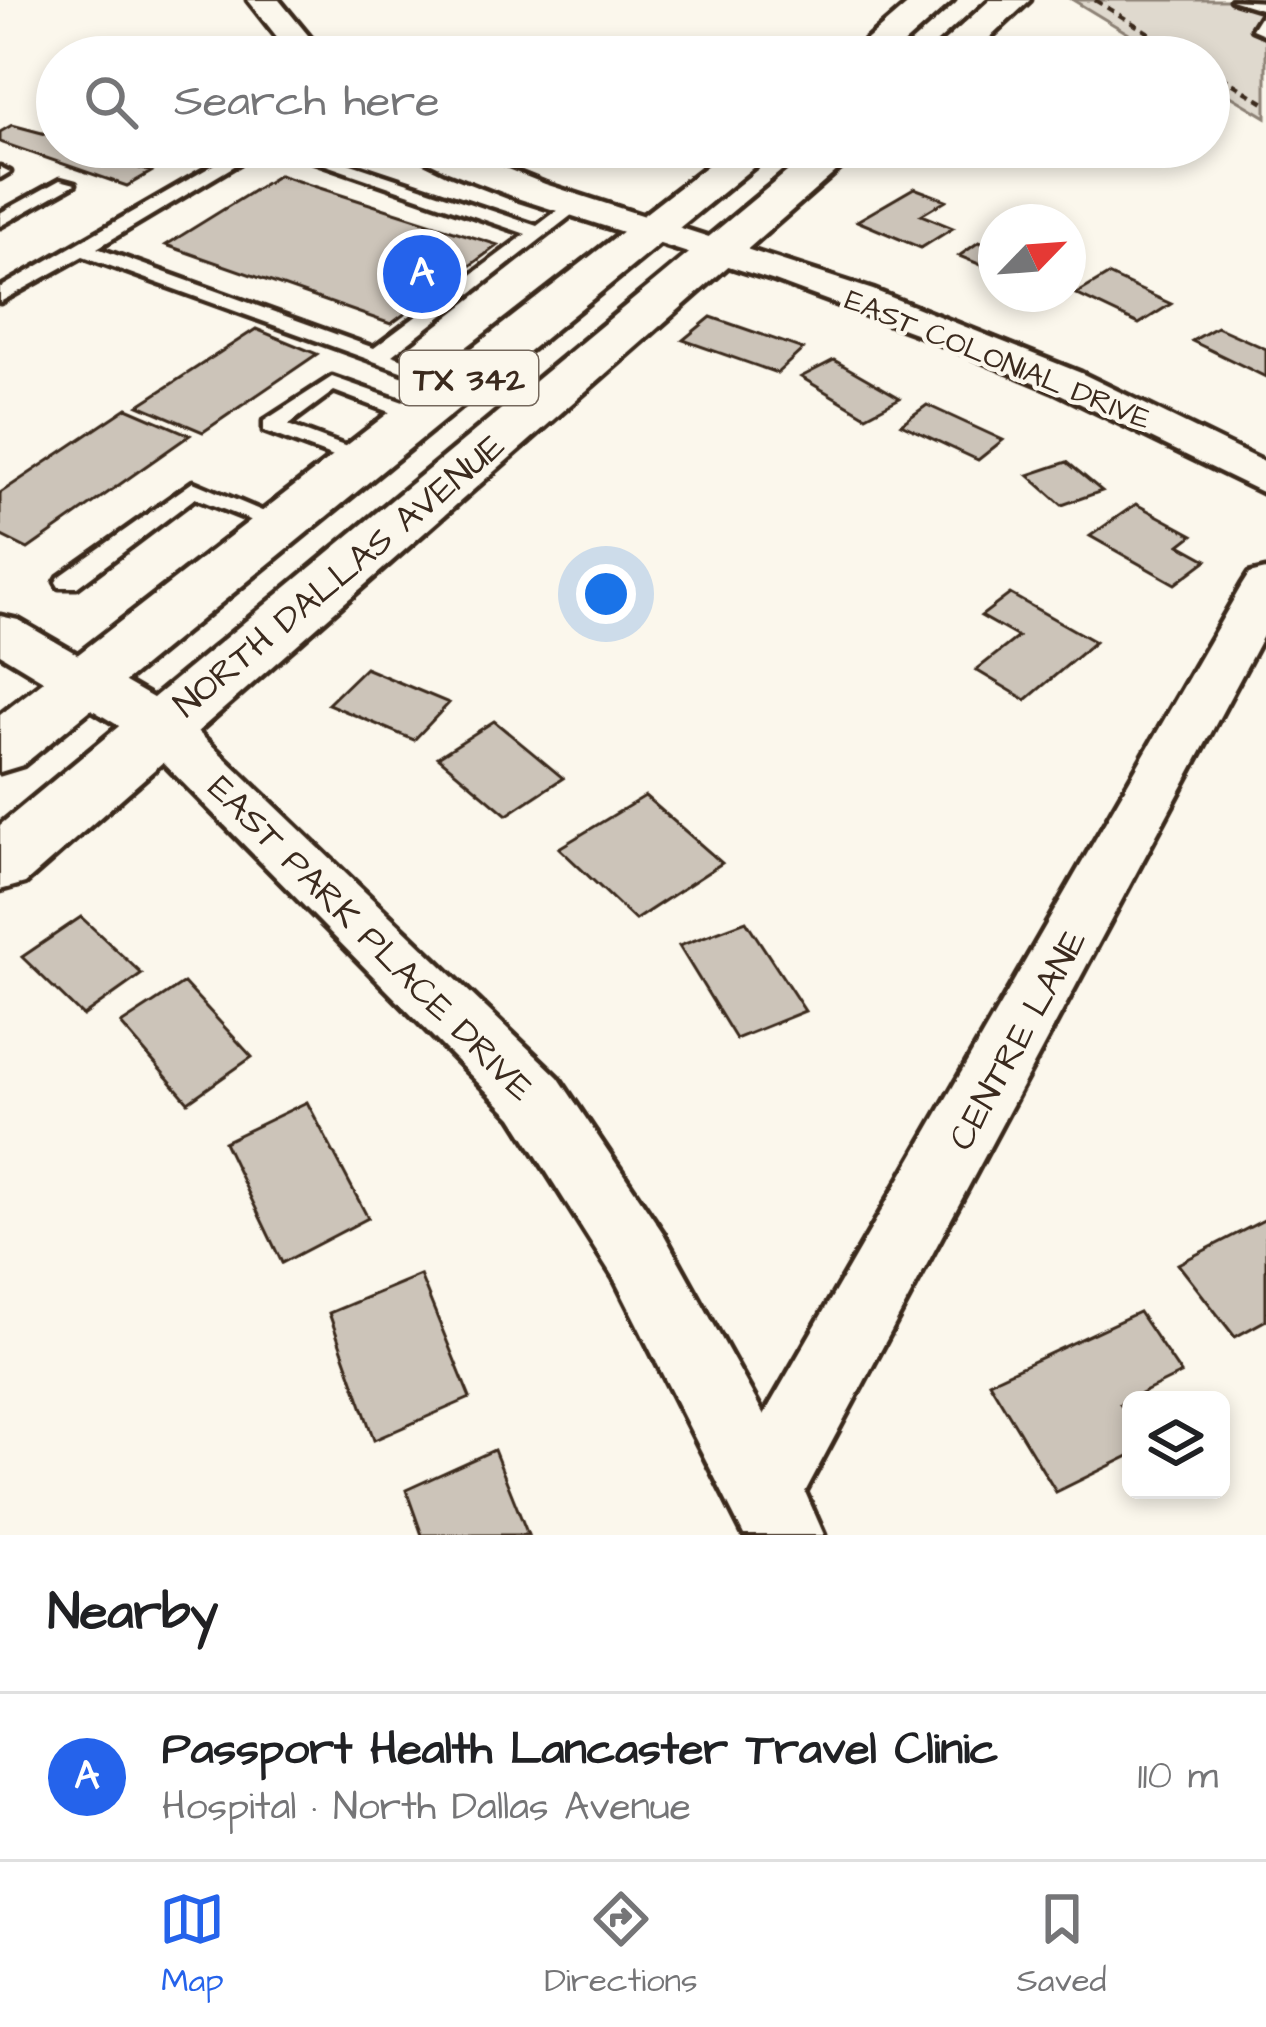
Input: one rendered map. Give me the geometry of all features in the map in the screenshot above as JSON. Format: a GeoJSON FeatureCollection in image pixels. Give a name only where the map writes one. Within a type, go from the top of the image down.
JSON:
{"type":"FeatureCollection","features":[{"type":"Feature","properties":{"kind":"main road"},"geometry":{"type":"LineString","coordinates":[[893,36],[935,0]]}},
{"type":"Feature","properties":{"kind":"main road"},"geometry":{"type":"LineString","coordinates":[[970,36],[1012,0]]}},
{"type":"Feature","properties":{"kind":"main road","name":"NORTH DALLAS AVENUE"},"geometry":{"type":"LineString","coordinates":[[0,749],[732,168]]}},
{"type":"Feature","properties":{"kind":"main road","name":"NORTH DALLAS AVENUE"},"geometry":{"type":"LineString","coordinates":[[0,864],[819,168]]}},
{"type":"Feature","properties":{"kind":"main road"},"geometry":{"type":"LineString","coordinates":[[440,401],[496,442]]}},
{"type":"Feature","properties":{"kind":"street"},"geometry":{"type":"LineString","coordinates":[[263,0],[293,36]]}},
{"type":"Feature","properties":{"kind":"street","name":"EAST COLONIAL DRIVE"},"geometry":{"type":"LineString","coordinates":[[469,168],[573,207],[724,251],[995,352],[1116,404],[1266,481]]}},
{"type":"Feature","properties":{"kind":"street","name":"CENTRE LANE"},"geometry":{"type":"LineString","coordinates":[[774,1514],[1266,585]]}},
{"type":"Feature","properties":{"kind":"street","name":"EAST PARK PLACE DRIVE"},"geometry":{"type":"LineString","coordinates":[[0,632],[158,725],[535,1097],[587,1168],[639,1255],[774,1514]]}},
{"type":"Feature","properties":{"kind":"lane"},"geometry":{"type":"LineString","coordinates":[[1238,0],[1266,10],[1260,28],[1266,30]]}},
{"type":"Feature","properties":{"kind":"lane"},"geometry":{"type":"LineString","coordinates":[[0,296],[221,168]]}},
{"type":"Feature","properties":{"kind":"lane"},"geometry":{"type":"LineString","coordinates":[[346,168],[538,232]]}},
{"type":"Feature","properties":{"kind":"lane"},"geometry":{"type":"LineString","coordinates":[[0,220],[66,184]]}},
{"type":"Feature","properties":{"kind":"lane"},"geometry":{"type":"LineString","coordinates":[[377,356],[573,207]]}},
{"type":"Feature","properties":{"kind":"lane"},"geometry":{"type":"LineString","coordinates":[[82,249],[377,356],[440,401]]}},
{"type":"Feature","properties":{"kind":"lane"},"geometry":{"type":"LineString","coordinates":[[363,461],[272,426],[332,383],[440,401]]}},
{"type":"Feature","properties":{"kind":"lane"},"geometry":{"type":"LineString","coordinates":[[68,582],[193,489],[283,525]]}},
{"type":"Feature","properties":{"kind":"path"},"geometry":{"type":"LineString","coordinates":[[1095,0],[1154,36]]}},
{"type":"Feature","properties":{"kind":"path"},"geometry":{"type":"LineString","coordinates":[[1230,82],[1266,104]]}},
{"type":"Feature","properties":{"kind":"shaded area"},"geometry":{"type":"Polygon","coordinates":[[[1073,0],[1266,0],[1266,117],[1230,96],[1230,36],[1132,36],[1073,0]]]}},
{"type":"Feature","properties":{"kind":"building"},"geometry":{"type":"Polygon","coordinates":[[[12,125],[36,131],[36,154],[0,142],[0,132],[12,125]]]}},
{"type":"Feature","properties":{"kind":"building"},"geometry":{"type":"Polygon","coordinates":[[[75,168],[151,172],[127,186],[75,168]]]}},
{"type":"Feature","properties":{"kind":"building"},"geometry":{"type":"Polygon","coordinates":[[[279,175],[498,245],[391,324],[166,245],[279,175]]]}},
{"type":"Feature","properties":{"kind":"building"},"geometry":{"type":"Polygon","coordinates":[[[914,188],[946,200],[921,215],[953,228],[921,248],[857,221],[914,188]]]}},
{"type":"Feature","properties":{"kind":"building"},"geometry":{"type":"Polygon","coordinates":[[[978,243],[978,264],[959,256],[978,243]]]}},
{"type":"Feature","properties":{"kind":"building"},"geometry":{"type":"Polygon","coordinates":[[[1108,275],[1171,304],[1139,324],[1086,299],[1086,288],[1108,275]]]}},
{"type":"Feature","properties":{"kind":"building"},"geometry":{"type":"Polygon","coordinates":[[[711,317],[803,349],[777,373],[683,340],[711,317]]]}},
{"type":"Feature","properties":{"kind":"building"},"geometry":{"type":"Polygon","coordinates":[[[1217,327],[1266,349],[1266,377],[1192,341],[1217,327]]]}},
{"type":"Feature","properties":{"kind":"building"},"geometry":{"type":"Polygon","coordinates":[[[256,329],[317,354],[203,432],[139,405],[256,329]]]}},
{"type":"Feature","properties":{"kind":"building"},"geometry":{"type":"Polygon","coordinates":[[[834,360],[900,398],[866,416],[801,377],[834,360]]]}},
{"type":"Feature","properties":{"kind":"building"},"geometry":{"type":"Polygon","coordinates":[[[927,405],[1003,440],[978,460],[901,424],[927,405]]]}},
{"type":"Feature","properties":{"kind":"building"},"geometry":{"type":"Polygon","coordinates":[[[127,408],[190,435],[28,549],[0,535],[0,493],[127,408]]]}},
{"type":"Feature","properties":{"kind":"building"},"geometry":{"type":"Polygon","coordinates":[[[1067,462],[1102,491],[1062,505],[1028,475],[1067,462]]]}},
{"type":"Feature","properties":{"kind":"building"},"geometry":{"type":"Polygon","coordinates":[[[1136,504],[1193,535],[1180,545],[1207,560],[1175,584],[1090,536],[1136,504]]]}},
{"type":"Feature","properties":{"kind":"building"},"geometry":{"type":"Polygon","coordinates":[[[1010,594],[1095,642],[1026,700],[976,670],[1018,637],[981,616],[1010,594]]]}},
{"type":"Feature","properties":{"kind":"building"},"geometry":{"type":"Polygon","coordinates":[[[365,668],[449,703],[414,740],[328,704],[365,668]]]}},
{"type":"Feature","properties":{"kind":"building"},"geometry":{"type":"Polygon","coordinates":[[[494,721],[563,778],[507,815],[438,757],[494,721]]]}},
{"type":"Feature","properties":{"kind":"building"},"geometry":{"type":"Polygon","coordinates":[[[645,796],[722,863],[635,920],[559,848],[645,796]]]}},
{"type":"Feature","properties":{"kind":"building"},"geometry":{"type":"Polygon","coordinates":[[[81,917],[142,974],[83,1016],[22,957],[81,917]]]}},
{"type":"Feature","properties":{"kind":"building"},"geometry":{"type":"Polygon","coordinates":[[[746,921],[805,1011],[736,1039],[679,946],[746,921]]]}},
{"type":"Feature","properties":{"kind":"building"},"geometry":{"type":"Polygon","coordinates":[[[184,983],[252,1057],[188,1102],[121,1024],[184,983]]]}},
{"type":"Feature","properties":{"kind":"building"},"geometry":{"type":"Polygon","coordinates":[[[307,1102],[368,1218],[282,1263],[224,1142],[307,1102]]]}},
{"type":"Feature","properties":{"kind":"building"},"geometry":{"type":"Polygon","coordinates":[[[1266,1219],[1266,1320],[1235,1337],[1178,1264],[1266,1219]]]}},
{"type":"Feature","properties":{"kind":"building"},"geometry":{"type":"Polygon","coordinates":[[[420,1275],[470,1398],[374,1440],[329,1313],[420,1275]]]}},
{"type":"Feature","properties":{"kind":"building"},"geometry":{"type":"Polygon","coordinates":[[[1139,1312],[1181,1374],[1146,1391],[1122,1391],[1122,1459],[1056,1492],[989,1382],[1139,1312]]]}},
{"type":"Feature","properties":{"kind":"building"},"geometry":{"type":"Polygon","coordinates":[[[494,1450],[528,1535],[422,1535],[406,1490],[494,1450]]]}},
{"type":"Feature","properties":{"kind":"place","name":"Passport Health Lancaster Travel Clinic"},"geometry":{"type":"Point","coordinates":[422,274]}}]}
